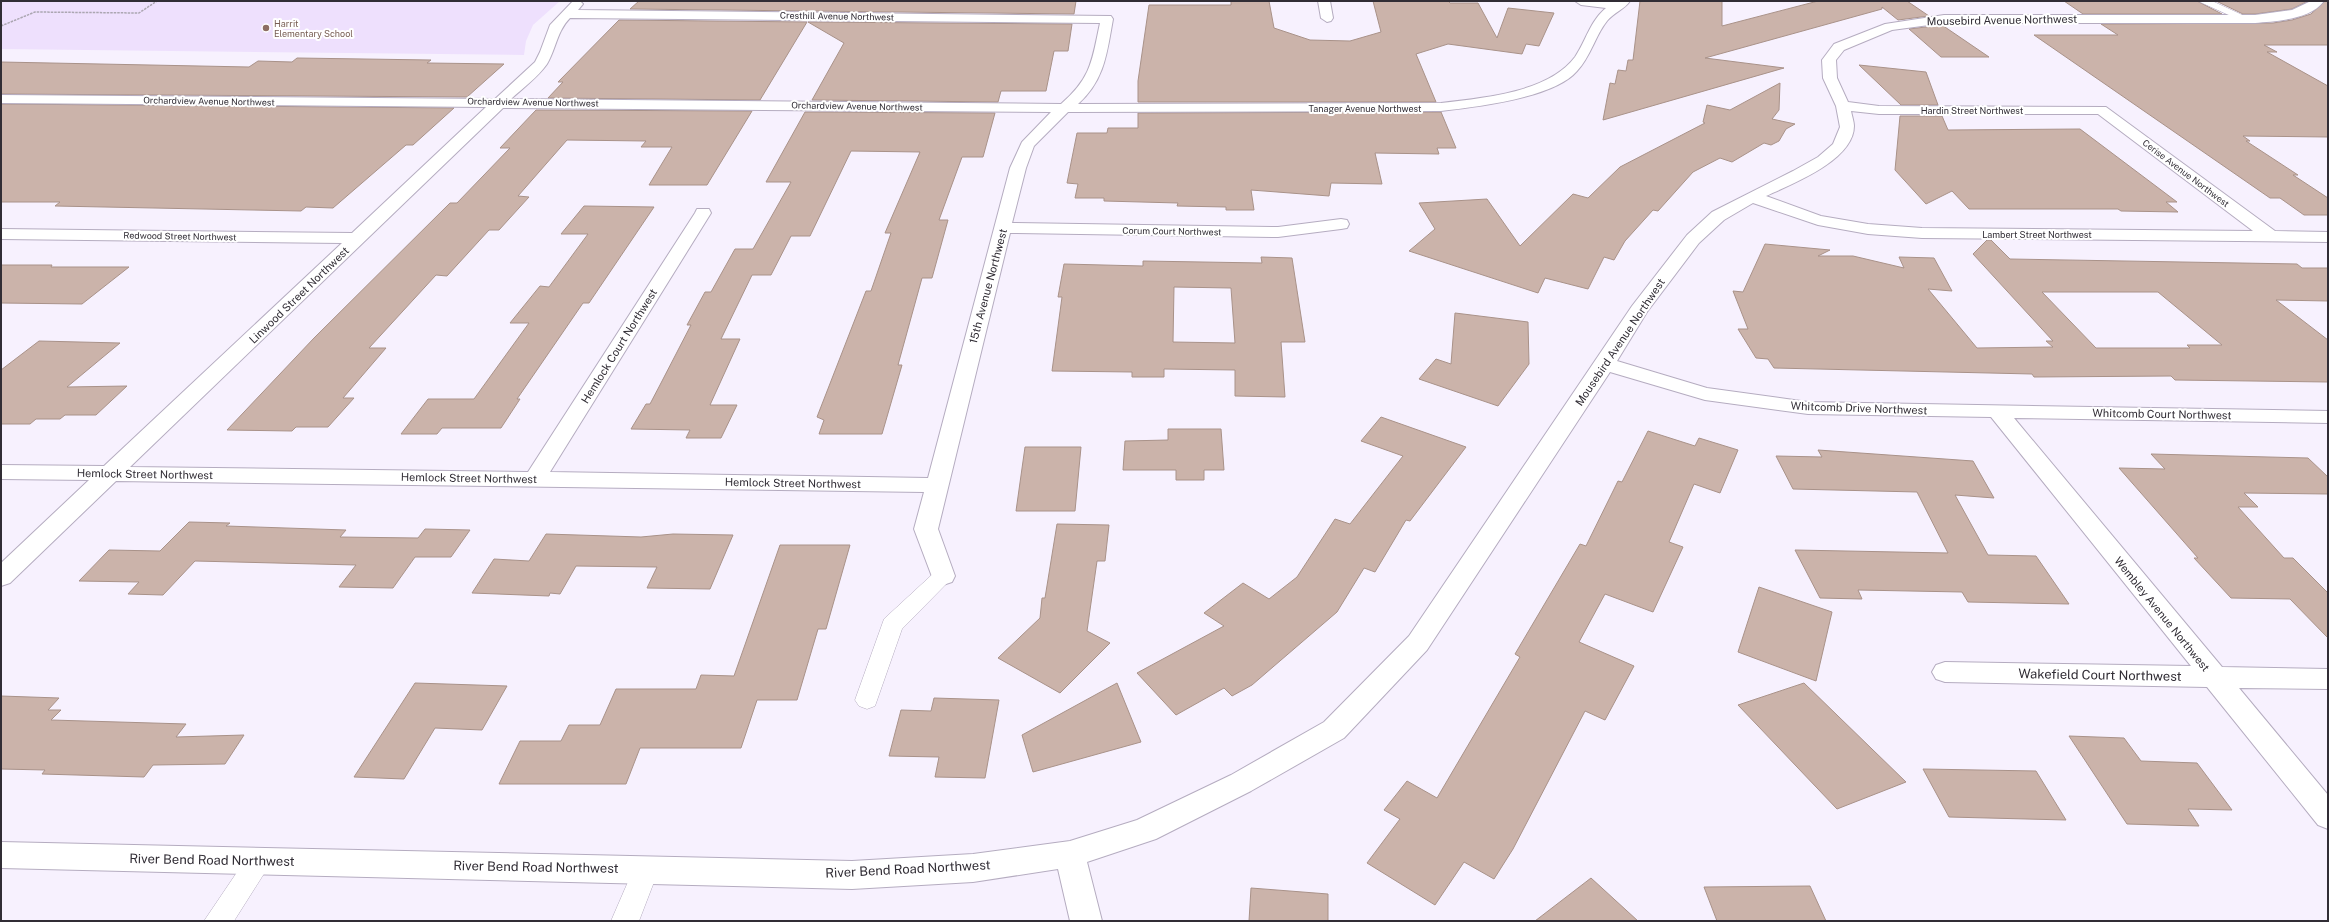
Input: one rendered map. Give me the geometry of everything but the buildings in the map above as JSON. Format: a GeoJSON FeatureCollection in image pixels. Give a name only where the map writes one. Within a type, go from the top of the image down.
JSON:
{"type":"FeatureCollection","features":[{"type":"Feature","properties":{"kind":"street","name":"Linwood Street Northwest"},"geometry":{"type":"LineString","coordinates":[[1,577],[112,474],[540,64],[547,52],[556,25],[581,1]]}},
{"type":"Feature","properties":{"kind":"street"},"geometry":{"type":"LineString","coordinates":[[1324,1],[1327,18]]}},
{"type":"Feature","properties":{"kind":"street"},"geometry":{"type":"LineString","coordinates":[[1581,1],[1620,3]]}},
{"type":"Feature","properties":{"kind":"street","name":"Mousebird Avenue Northwest"},"geometry":{"type":"LineString","coordinates":[[1070,854],[1145,830],[1241,783],[1334,730],[1418,643],[1605,364],[1639,310],[1693,239],[1718,216],[1824,160],[1840,146],[1847,126],[1843,106],[1830,78],[1830,60],[1839,47],[1889,27],[1922,21],[1973,18],[2246,19],[2293,13],[2311,7],[2318,1]]}},
{"type":"Feature","properties":{"kind":"street","name":"Tanager Avenue Northwest"},"geometry":{"type":"LineString","coordinates":[[1064,108],[1393,108],[1478,103],[1516,95],[1546,84],[1567,74],[1581,59],[1602,17],[1620,3]]}},
{"type":"Feature","properties":{"kind":"street"},"geometry":{"type":"LineString","coordinates":[[1956,5],[1973,18]]}},
{"type":"Feature","properties":{"kind":"street","name":"Cresthill Avenue Northwest"},"geometry":{"type":"LineString","coordinates":[[567,14],[1107,19]]}},
{"type":"Feature","properties":{"kind":"street","name":"15th Avenue Northwest"},"geometry":{"type":"LineString","coordinates":[[943,576],[926,529],[1018,168],[1027,145],[1064,108],[1081,94],[1097,70],[1107,19]]}},
{"type":"Feature","properties":{"kind":"street","name":"Orchardview Avenue Northwest"},"geometry":{"type":"LineString","coordinates":[[1,99],[501,102],[1064,108]]}},
{"type":"Feature","properties":{"kind":"street","name":"Hardin Street Northwest"},"geometry":{"type":"LineString","coordinates":[[1843,106],[1878,110],[2101,110]]}},
{"type":"Feature","properties":{"kind":"street","name":"Cerise Avenue Northwest"},"geometry":{"type":"LineString","coordinates":[[2101,110],[2270,236]]}},
{"type":"Feature","properties":{"kind":"street","name":"Lambert Street Northwest"},"geometry":{"type":"LineString","coordinates":[[1752,197],[1818,220],[1868,229],[1922,233],[2328,237]]}},
{"type":"Feature","properties":{"kind":"street","name":"Hemlock Court Northwest"},"geometry":{"type":"LineString","coordinates":[[535,478],[703,213]]}},
{"type":"Feature","properties":{"kind":"street","name":"Corum Court Northwest"},"geometry":{"type":"LineString","coordinates":[[1003,228],[1278,232],[1341,224]]}},
{"type":"Feature","properties":{"kind":"street","name":"Redwood Street Northwest"},"geometry":{"type":"LineString","coordinates":[[1,234],[359,238]]}},
{"type":"Feature","properties":{"kind":"street","name":"Whitcomb Drive Northwest"},"geometry":{"type":"LineString","coordinates":[[1605,364],[1706,394],[1808,408],[1997,411]]}},
{"type":"Feature","properties":{"kind":"street","name":"Whitcomb Court Northwest"},"geometry":{"type":"LineString","coordinates":[[1997,411],[2328,417]]}},
{"type":"Feature","properties":{"kind":"street","name":"Wembley Avenue Northwest"},"geometry":{"type":"LineString","coordinates":[[1997,411],[2328,816]]}},
{"type":"Feature","properties":{"kind":"street","name":"Hemlock Street Northwest"},"geometry":{"type":"LineString","coordinates":[[1,472],[535,478],[936,485]]}},
{"type":"Feature","properties":{"kind":"street","name":"Wakefield Court Northwest"},"geometry":{"type":"LineString","coordinates":[[1945,672],[2328,679]]}},
{"type":"Feature","properties":{"kind":"street","name":"River Bend Road Northwest"},"geometry":{"type":"LineString","coordinates":[[1,854],[852,875],[973,868],[1070,854]]}},
{"type":"Feature","properties":{"kind":"street"},"geometry":{"type":"LineString","coordinates":[[1070,854],[1086,921]]}},
{"type":"Feature","properties":{"kind":"lane"},"geometry":{"type":"LineString","coordinates":[[2203,1],[2246,19]]}},
{"type":"Feature","properties":{"kind":"lane"},"geometry":{"type":"LineString","coordinates":[[867,700],[892,625],[943,576]]}},
{"type":"Feature","properties":{"kind":"lane"},"geometry":{"type":"LineString","coordinates":[[218,921],[259,861]]}},
{"type":"Feature","properties":{"kind":"lane"},"geometry":{"type":"LineString","coordinates":[[625,921],[646,869]]}},
{"type":"Feature","properties":{"kind":"path"},"geometry":{"type":"LineString","coordinates":[[1,26],[35,12],[139,13],[157,1]]}},
{"type":"Feature","properties":{"kind":"shaded area","name":"Harrit Elementary School"},"geometry":{"type":"Polygon","coordinates":[[[1,1],[560,1],[533,25],[526,41],[524,55],[1,49],[1,1]]]}},
{"type":"Feature","properties":{"kind":"place","name":"Harrit Elementary School"},"geometry":{"type":"Point","coordinates":[266,28]}}]}
